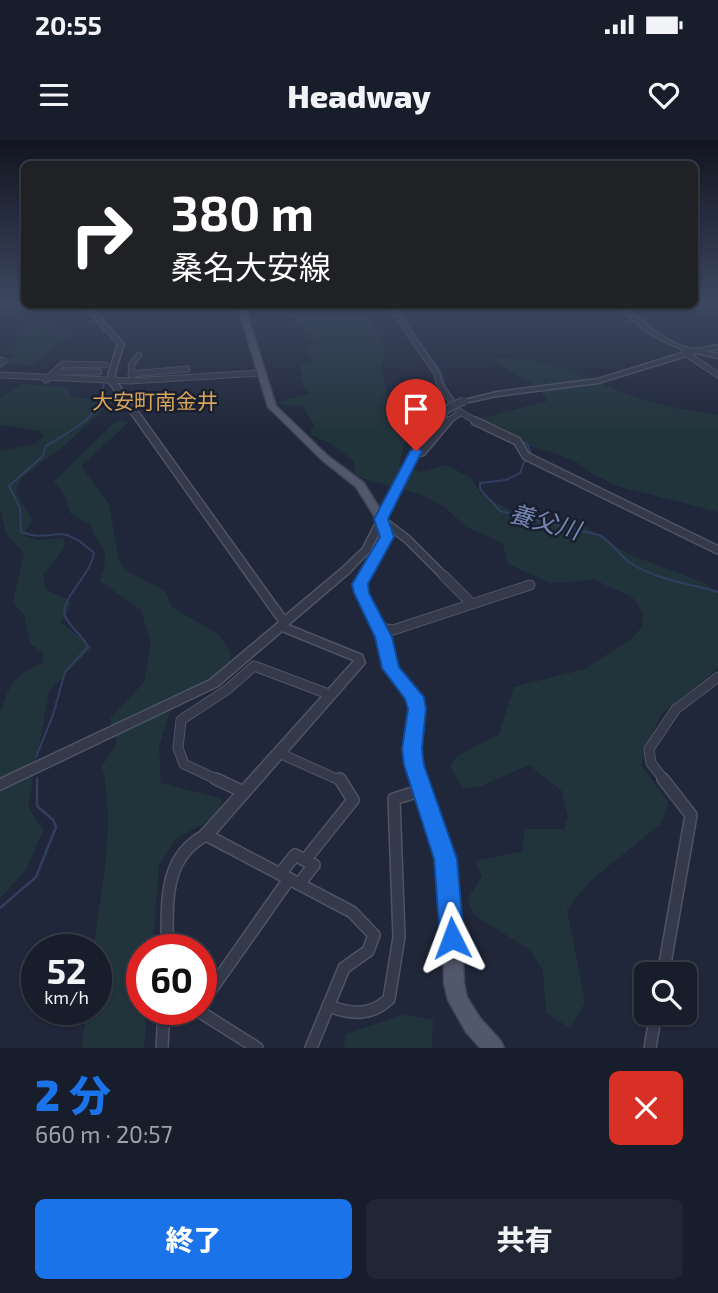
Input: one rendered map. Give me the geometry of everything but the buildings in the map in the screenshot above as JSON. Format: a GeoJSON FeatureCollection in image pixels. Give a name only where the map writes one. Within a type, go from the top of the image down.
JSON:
{"type":"FeatureCollection","features":[{"type":"Feature","properties":{"kind":"main road"},"geometry":{"type":"LineString","coordinates":[[252,346],[272,407],[325,458],[360,485],[381,519],[387,537],[360,584],[380,628],[391,668],[414,697],[417,709],[412,749],[414,765],[446,859],[452,915],[454,984],[458,1000],[473,1025],[494,1048]]}},
{"type":"Feature","properties":{"kind":"street"},"geometry":{"type":"LineString","coordinates":[[120,346],[111,382],[282,624],[358,658],[359,663],[206,835],[193,839],[184,846],[172,873],[168,934]]}},
{"type":"Feature","properties":{"kind":"street"},"geometry":{"type":"LineString","coordinates":[[418,346],[452,402]]}},
{"type":"Feature","properties":{"kind":"street"},"geometry":{"type":"LineString","coordinates":[[678,346],[718,374]]}},
{"type":"Feature","properties":{"kind":"street"},"geometry":{"type":"LineString","coordinates":[[0,785],[197,694],[214,683],[367,549],[415,452],[435,419],[459,403],[493,395],[612,378],[688,351],[718,347]]}},
{"type":"Feature","properties":{"kind":"street"},"geometry":{"type":"LineString","coordinates":[[688,351],[718,356]]}},
{"type":"Feature","properties":{"kind":"street"},"geometry":{"type":"LineString","coordinates":[[138,381],[131,374],[131,365],[139,355]]}},
{"type":"Feature","properties":{"kind":"street"},"geometry":{"type":"LineString","coordinates":[[46,380],[63,364],[105,365]]}},
{"type":"Feature","properties":{"kind":"street"},"geometry":{"type":"LineString","coordinates":[[131,374],[187,369]]}},
{"type":"Feature","properties":{"kind":"street"},"geometry":{"type":"LineString","coordinates":[[54,372],[100,372]]}},
{"type":"Feature","properties":{"kind":"street"},"geometry":{"type":"LineString","coordinates":[[2,377],[111,382],[260,373]]}},
{"type":"Feature","properties":{"kind":"street"},"geometry":{"type":"LineString","coordinates":[[415,452],[422,453],[443,424],[459,412],[518,441],[525,447],[529,458],[718,550]]}},
{"type":"Feature","properties":{"kind":"street"},"geometry":{"type":"LineString","coordinates":[[381,519],[407,539],[472,604]]}},
{"type":"Feature","properties":{"kind":"street"},"geometry":{"type":"LineString","coordinates":[[380,628],[393,630],[530,585]]}},
{"type":"Feature","properties":{"kind":"street"},"geometry":{"type":"LineString","coordinates":[[244,792],[184,764],[178,748],[181,720],[228,690],[254,666],[331,695]]}},
{"type":"Feature","properties":{"kind":"street"},"geometry":{"type":"LineString","coordinates":[[665,962],[691,815],[652,763],[649,749],[676,709],[718,677]]}},
{"type":"Feature","properties":{"kind":"street"},"geometry":{"type":"LineString","coordinates":[[279,753],[339,778],[353,800],[305,860]]}},
{"type":"Feature","properties":{"kind":"street"},"geometry":{"type":"LineString","coordinates":[[328,1006],[354,1015],[383,1007],[389,999],[399,937],[394,799],[422,790]]}},
{"type":"Feature","properties":{"kind":"street"},"geometry":{"type":"LineString","coordinates":[[206,835],[352,912],[374,934],[369,951],[344,968],[311,1048]]}},
{"type":"Feature","properties":{"kind":"street"},"geometry":{"type":"LineString","coordinates":[[217,981],[289,879],[295,855],[314,865],[289,879]]}},
{"type":"Feature","properties":{"kind":"street"},"geometry":{"type":"LineString","coordinates":[[217,1023],[257,1048]]}},
{"type":"Feature","properties":{"kind":"street"},"geometry":{"type":"LineString","coordinates":[[162,1048],[163,1025]]}},
{"type":"Feature","properties":{"kind":"street"},"geometry":{"type":"LineString","coordinates":[[650,1048],[654,1025]]}},
{"type":"Feature","properties":{"kind":"shaded area"},"geometry":{"type":"Polygon","coordinates":[[[9,346],[55,346],[32,366],[5,363],[14,355],[3,353],[9,346]]]}},
{"type":"Feature","properties":{"kind":"shaded area"},"geometry":{"type":"Polygon","coordinates":[[[384,346],[382,369],[388,399],[409,424],[399,466],[420,472],[447,465],[472,479],[480,493],[513,512],[586,527],[628,554],[705,583],[718,594],[718,668],[660,715],[641,766],[668,801],[662,823],[591,880],[567,909],[585,1003],[570,1028],[546,1013],[543,971],[531,951],[473,914],[468,899],[482,876],[475,861],[523,851],[524,829],[564,829],[568,818],[562,791],[529,765],[479,787],[462,788],[450,766],[456,757],[499,734],[514,687],[585,669],[632,638],[642,627],[643,612],[632,597],[595,580],[550,583],[508,564],[503,543],[466,527],[446,508],[420,494],[355,474],[354,461],[331,444],[310,434],[314,425],[303,406],[280,404],[281,401],[311,394],[303,386],[300,365],[312,361],[305,347],[384,346]]]}},
{"type":"Feature","properties":{"kind":"shaded area"},"geometry":{"type":"Polygon","coordinates":[[[500,358],[547,364],[643,399],[718,415],[718,512],[617,486],[555,453],[484,431],[478,423],[482,418],[547,401],[540,388],[493,361],[500,358]]]}},
{"type":"Feature","properties":{"kind":"shaded area"},"geometry":{"type":"Polygon","coordinates":[[[23,384],[66,387],[72,397],[89,399],[106,407],[66,444],[21,478],[16,492],[32,520],[23,536],[38,540],[64,538],[65,547],[43,575],[46,590],[72,602],[61,622],[92,647],[49,691],[28,806],[43,830],[26,870],[0,898],[0,712],[14,681],[25,672],[43,664],[43,652],[31,645],[24,615],[13,602],[24,554],[6,533],[0,509],[0,451],[35,444],[43,437],[41,431],[0,425],[0,398],[23,384]]]}},
{"type":"Feature","properties":{"kind":"shaded area"},"geometry":{"type":"Polygon","coordinates":[[[120,420],[129,422],[81,466],[109,504],[119,562],[129,572],[165,591],[172,607],[218,634],[231,652],[228,671],[173,700],[159,748],[161,783],[222,799],[218,815],[176,839],[159,865],[153,934],[126,934],[126,1025],[146,1025],[144,1048],[82,1048],[84,1025],[112,1025],[112,934],[95,934],[103,881],[108,811],[102,766],[117,743],[110,719],[144,682],[151,643],[141,610],[100,581],[105,563],[103,548],[91,525],[70,513],[65,495],[54,481],[120,420]]]}},
{"type":"Feature","properties":{"kind":"shaded area"},"geometry":{"type":"Polygon","coordinates":[[[404,1014],[433,1020],[432,1048],[344,1048],[346,1034],[404,1014]]]}},
{"type":"Feature","properties":{"kind":"waterway","name":"養父川"},"geometry":{"type":"LineString","coordinates":[[423,346],[441,372],[445,387],[456,403]]}},
{"type":"Feature","properties":{"kind":"waterway"},"geometry":{"type":"LineString","coordinates":[[36,757],[53,715],[65,672],[88,647],[67,620],[64,610],[94,553],[63,534],[42,536],[21,532],[20,508],[9,486],[43,456],[46,446],[90,415],[101,396],[104,383]]}},
{"type":"Feature","properties":{"kind":"waterway","name":"養父川"},"geometry":{"type":"LineString","coordinates":[[520,440],[528,445],[531,454]]}},
{"type":"Feature","properties":{"kind":"waterway","name":"養父川"},"geometry":{"type":"LineString","coordinates":[[525,460],[520,473],[506,480],[480,483],[480,489],[500,511],[599,535],[627,561],[642,569],[663,578],[718,592]]}},
{"type":"Feature","properties":{"kind":"waterway"},"geometry":{"type":"LineString","coordinates":[[0,908],[36,877],[56,827],[53,820],[37,806],[37,778]]}},
{"type":"Feature","properties":{"kind":"district","name":"大安町南金井"},"geometry":{"type":"Point","coordinates":[155,400]}},
{"type":"Feature","properties":{"kind":"route"},"geometry":{"type":"LineString","coordinates":[[416,451],[381,519],[387,537],[383,547],[360,584],[384,637],[391,668],[414,697],[417,709],[412,749],[414,765],[446,859],[452,938]]}}]}
